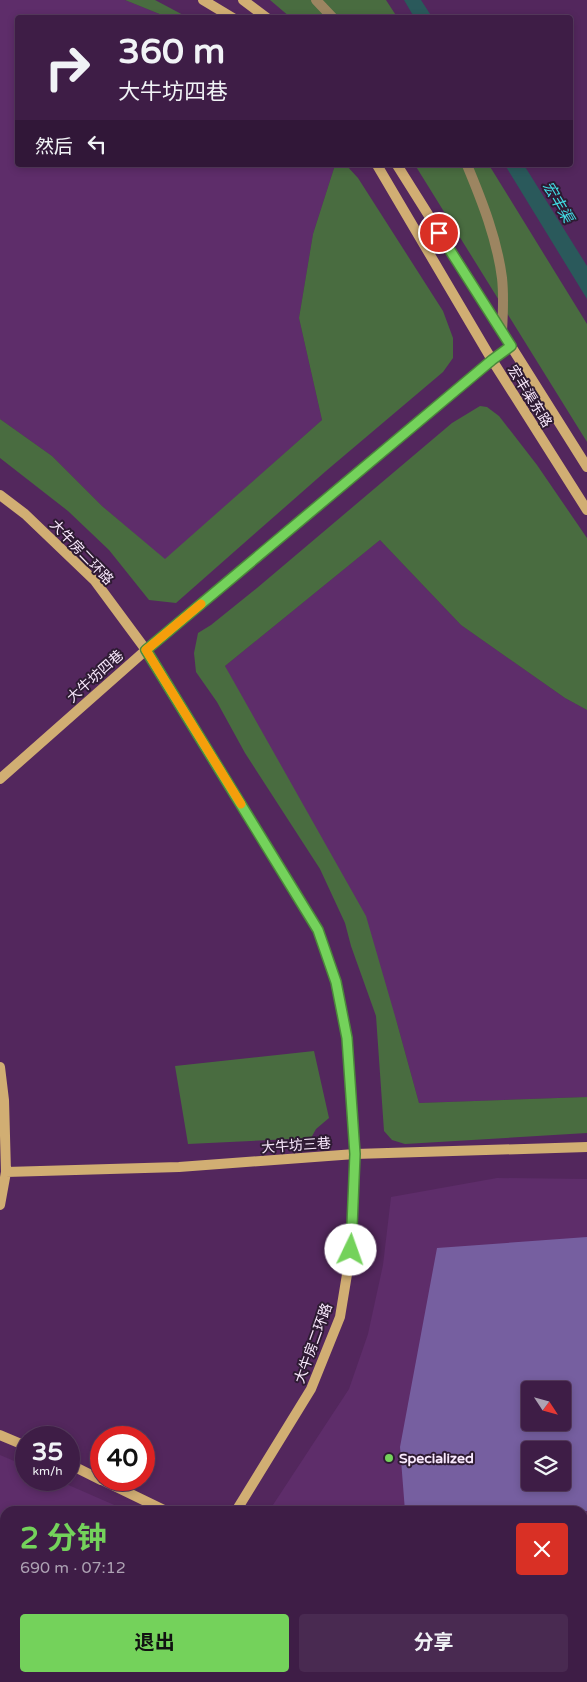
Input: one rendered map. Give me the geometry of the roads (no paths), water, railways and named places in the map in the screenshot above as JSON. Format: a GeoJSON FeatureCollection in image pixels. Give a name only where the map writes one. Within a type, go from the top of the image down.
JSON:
{"type":"FeatureCollection","features":[{"type":"Feature","properties":{"kind":"street"},"geometry":{"type":"LineString","coordinates":[[203,0],[228,15]]}},
{"type":"Feature","properties":{"kind":"street"},"geometry":{"type":"LineString","coordinates":[[243,0],[263,15]]}},
{"type":"Feature","properties":{"kind":"street"},"geometry":{"type":"LineString","coordinates":[[316,0],[330,15]]}},
{"type":"Feature","properties":{"kind":"street","name":"宏丰渠东路"},"geometry":{"type":"LineString","coordinates":[[378,167],[492,360],[587,510]]}},
{"type":"Feature","properties":{"kind":"street","name":"宏丰渠东路"},"geometry":{"type":"LineString","coordinates":[[398,167],[587,467]]}},
{"type":"Feature","properties":{"kind":"street"},"geometry":{"type":"LineString","coordinates":[[468,167],[491,230],[502,278],[502,332]]}},
{"type":"Feature","properties":{"kind":"street","name":"大牛坊四巷"},"geometry":{"type":"LineString","coordinates":[[0,779],[146,650],[511,346]]}},
{"type":"Feature","properties":{"kind":"street","name":"大牛房二环路"},"geometry":{"type":"LineString","coordinates":[[0,495],[25,514],[94,580],[146,650],[318,930],[336,982],[347,1038],[355,1154],[351,1250],[340,1317],[312,1389],[239,1506]]}},
{"type":"Feature","properties":{"kind":"street"},"geometry":{"type":"LineString","coordinates":[[0,1067],[4,1100],[6,1172],[0,1205]]}},
{"type":"Feature","properties":{"kind":"street","name":"大牛坊三巷"},"geometry":{"type":"LineString","coordinates":[[6,1172],[179,1167],[355,1154],[587,1147]]}},
{"type":"Feature","properties":{"kind":"street"},"geometry":{"type":"LineString","coordinates":[[0,1435],[15,1441]]}},
{"type":"Feature","properties":{"kind":"street"},"geometry":{"type":"LineString","coordinates":[[124,1491],[156,1506]]}},
{"type":"Feature","properties":{"kind":"place","name":"Specialized"},"geometry":{"type":"Point","coordinates":[389,1458]}},
{"type":"Feature","properties":{"kind":"water label","name":"宏丰渠"},"geometry":{"type":"Point","coordinates":[558,202]}}]}
